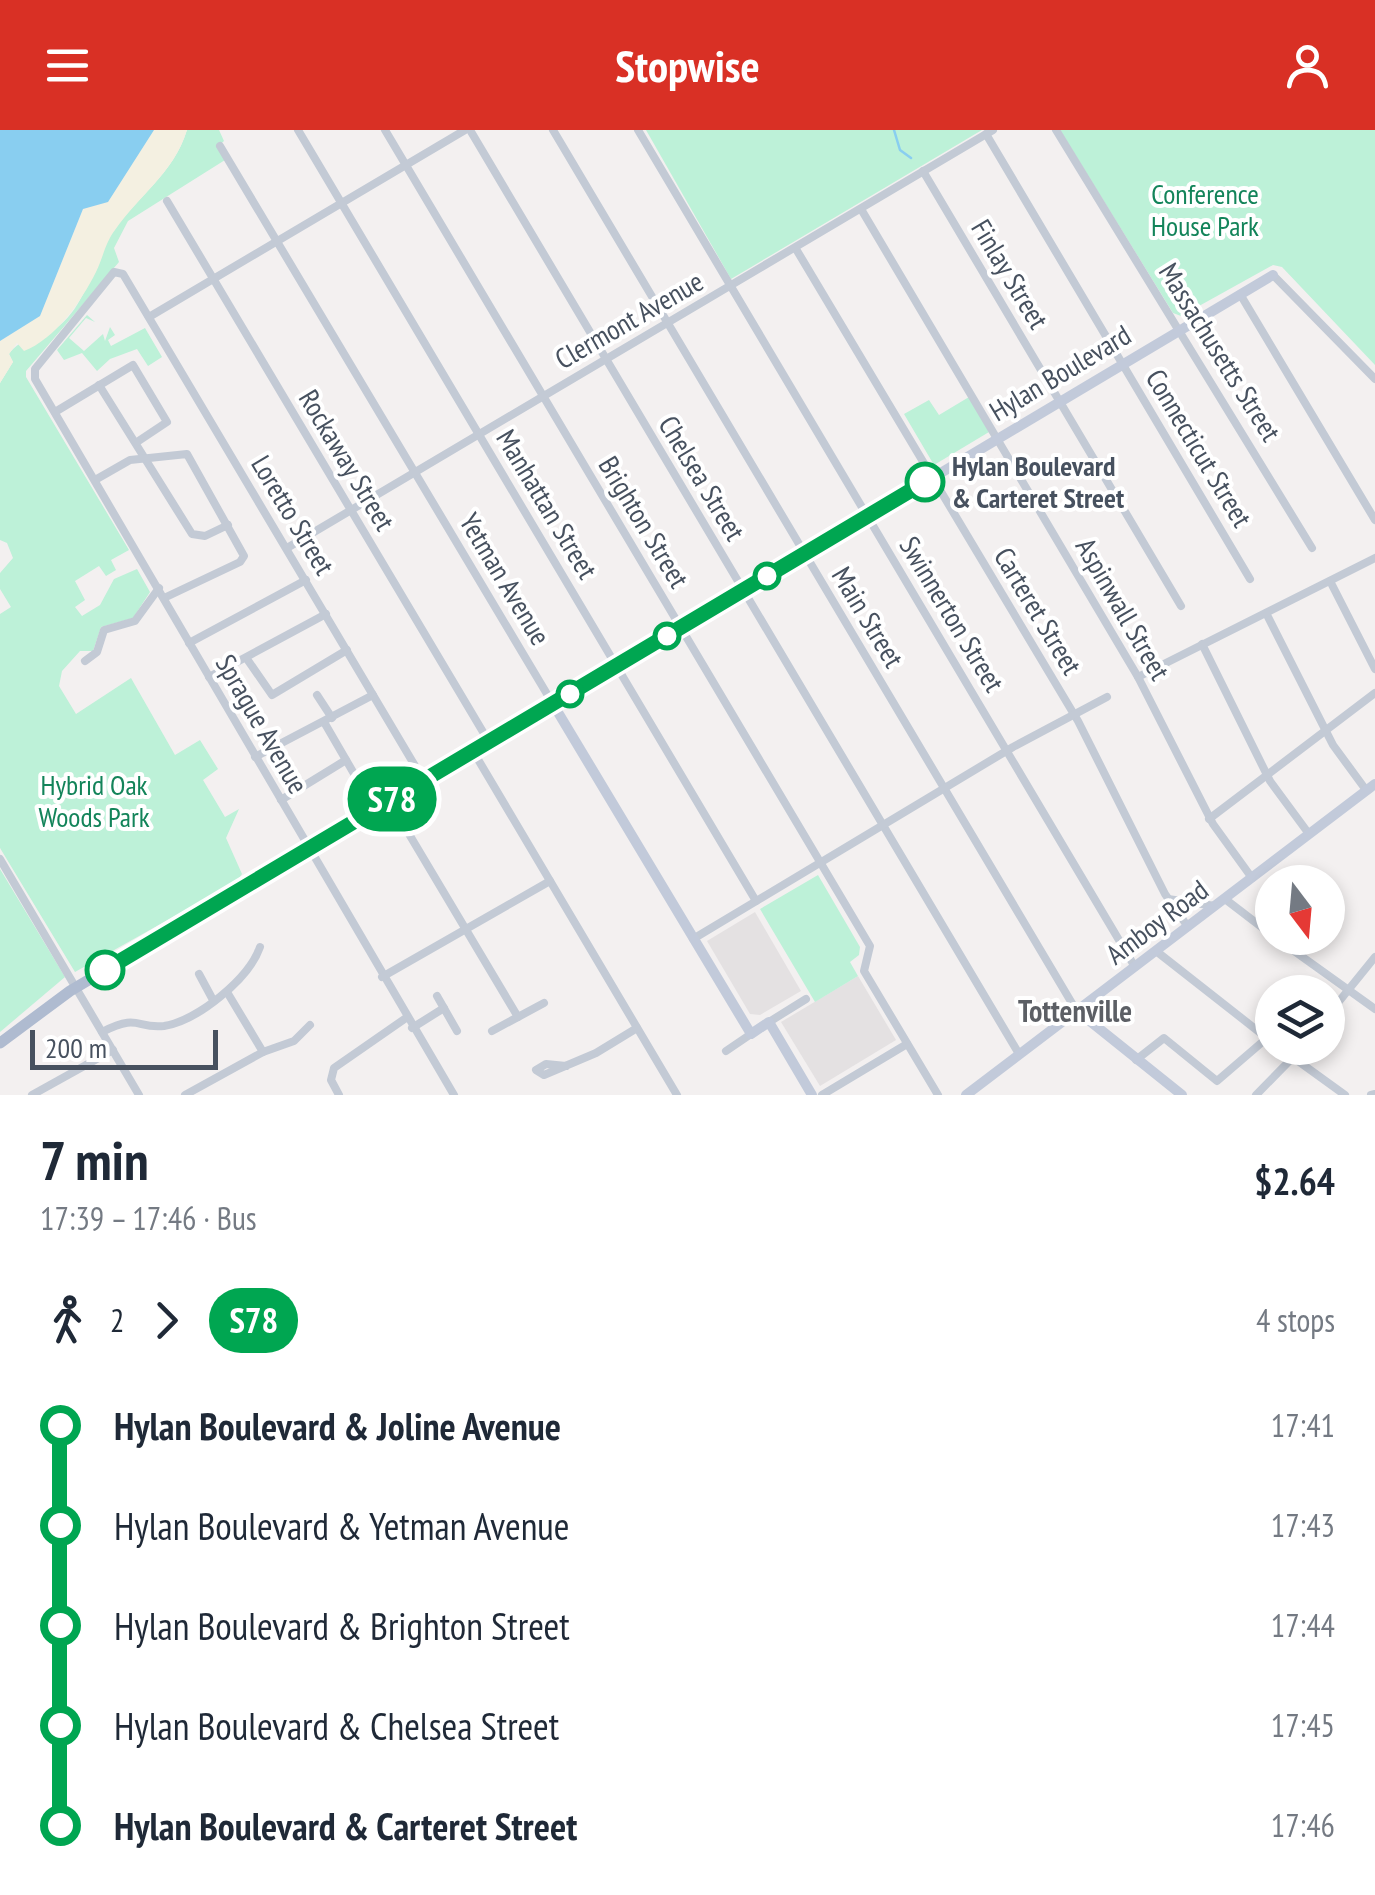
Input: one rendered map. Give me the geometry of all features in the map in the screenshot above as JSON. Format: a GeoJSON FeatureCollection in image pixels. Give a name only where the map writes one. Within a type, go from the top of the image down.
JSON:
{"type":"FeatureCollection","features":[{"type":"Feature","properties":{"kind":"main road","name":"Hylan Boulevard"},"geometry":{"type":"LineString","coordinates":[[0,1044],[76,987],[553,704]]}},
{"type":"Feature","properties":{"kind":"street","name":"Manhattan Street"},"geometry":{"type":"LineString","coordinates":[[298,130],[756,902]]}},
{"type":"Feature","properties":{"kind":"street","name":"Brighton Street"},"geometry":{"type":"LineString","coordinates":[[386,130],[870,946],[864,970],[938,1095]]}},
{"type":"Feature","properties":{"kind":"street"},"geometry":{"type":"LineString","coordinates":[[149,317],[467,130]]}},
{"type":"Feature","properties":{"kind":"street","name":"Chelsea Street"},"geometry":{"type":"LineString","coordinates":[[467,130],[1019,1054]]}},
{"type":"Feature","properties":{"kind":"street","name":"Main Street"},"geometry":{"type":"LineString","coordinates":[[553,130],[1076,1010],[1182,1095]]}},
{"type":"Feature","properties":{"kind":"street","name":"Swinnerton Street"},"geometry":{"type":"LineString","coordinates":[[638,130],[1135,968]]}},
{"type":"Feature","properties":{"kind":"street","name":"Massachusetts Street"},"geometry":{"type":"LineString","coordinates":[[1056,130],[1312,548]]}},
{"type":"Feature","properties":{"kind":"street","name":"Clermont Avenue"},"geometry":{"type":"LineString","coordinates":[[287,548],[990,132]]}},
{"type":"Feature","properties":{"kind":"street","name":"Connecticut Street"},"geometry":{"type":"LineString","coordinates":[[990,132],[1250,579]]}},
{"type":"Feature","properties":{"kind":"street","name":"Yetman Avenue"},"geometry":{"type":"LineString","coordinates":[[220,146],[751,1034]]}},
{"type":"Feature","properties":{"kind":"street","name":"Finlay Street"},"geometry":{"type":"LineString","coordinates":[[923,171],[1181,606]]}},
{"type":"Feature","properties":{"kind":"street","name":"Rockaway Street"},"geometry":{"type":"LineString","coordinates":[[167,200],[489,742]]}},
{"type":"Feature","properties":{"kind":"street","name":"Aspinwall Street"},"geometry":{"type":"LineString","coordinates":[[861,210],[1138,677],[1210,819],[1252,878]]}},
{"type":"Feature","properties":{"kind":"street","name":"Carteret Street"},"geometry":{"type":"LineString","coordinates":[[796,249],[1073,714],[1168,899],[1188,927]]}},
{"type":"Feature","properties":{"kind":"street","name":"Loretto Street"},"geometry":{"type":"LineString","coordinates":[[34,374],[114,272],[123,274],[424,780]]}},
{"type":"Feature","properties":{"kind":"street"},"geometry":{"type":"LineString","coordinates":[[1274,274],[1375,379]]}},
{"type":"Feature","properties":{"kind":"street","name":"Hylan Boulevard"},"geometry":{"type":"LineString","coordinates":[[553,704],[1274,274]]}},
{"type":"Feature","properties":{"kind":"street"},"geometry":{"type":"LineString","coordinates":[[1240,294],[1375,520]]}},
{"type":"Feature","properties":{"kind":"street"},"geometry":{"type":"LineString","coordinates":[[54,412],[134,366],[167,422],[137,442]]}},
{"type":"Feature","properties":{"kind":"street","name":"Sprague Avenue"},"geometry":{"type":"LineString","coordinates":[[34,374],[454,1095]]}},
{"type":"Feature","properties":{"kind":"street"},"geometry":{"type":"LineString","coordinates":[[99,385],[195,537],[228,525]]}},
{"type":"Feature","properties":{"kind":"street"},"geometry":{"type":"LineString","coordinates":[[95,480],[130,460],[186,453],[244,554],[242,560],[164,598]]}},
{"type":"Feature","properties":{"kind":"street"},"geometry":{"type":"LineString","coordinates":[[1138,677],[1375,558]]}},
{"type":"Feature","properties":{"kind":"street"},"geometry":{"type":"LineString","coordinates":[[189,643],[306,580]]}},
{"type":"Feature","properties":{"kind":"street"},"geometry":{"type":"LineString","coordinates":[[1330,580],[1375,669]]}},
{"type":"Feature","properties":{"kind":"street"},"geometry":{"type":"LineString","coordinates":[[84,661],[97,652],[104,630],[135,622],[158,588]]}},
{"type":"Feature","properties":{"kind":"street"},"geometry":{"type":"LineString","coordinates":[[1266,612],[1325,731],[1371,787]]}},
{"type":"Feature","properties":{"kind":"street"},"geometry":{"type":"LineString","coordinates":[[209,678],[326,614]]}},
{"type":"Feature","properties":{"kind":"street"},"geometry":{"type":"LineString","coordinates":[[1202,644],[1266,775],[1310,834]]}},
{"type":"Feature","properties":{"kind":"street"},"geometry":{"type":"LineString","coordinates":[[246,659],[270,696],[347,650]]}},
{"type":"Feature","properties":{"kind":"street"},"geometry":{"type":"LineString","coordinates":[[1210,819],[1375,694]]}},
{"type":"Feature","properties":{"kind":"street"},"geometry":{"type":"LineString","coordinates":[[318,695],[360,784]]}},
{"type":"Feature","properties":{"kind":"street"},"geometry":{"type":"LineString","coordinates":[[255,756],[373,695]]}},
{"type":"Feature","properties":{"kind":"street"},"geometry":{"type":"LineString","coordinates":[[694,939],[1007,751],[1107,696]]}},
{"type":"Feature","properties":{"kind":"street"},"geometry":{"type":"LineString","coordinates":[[473,751],[677,1095]]}},
{"type":"Feature","properties":{"kind":"street"},"geometry":{"type":"LineString","coordinates":[[281,800],[346,760]]}},
{"type":"Feature","properties":{"kind":"street","name":"Amboy Road"},"geometry":{"type":"LineString","coordinates":[[966,1095],[1371,787]]}},
{"type":"Feature","properties":{"kind":"street"},"geometry":{"type":"LineString","coordinates":[[406,829],[518,1017]]}},
{"type":"Feature","properties":{"kind":"street"},"geometry":{"type":"LineString","coordinates":[[0,859],[139,1095]]}},
{"type":"Feature","properties":{"kind":"street"},"geometry":{"type":"LineString","coordinates":[[382,977],[550,881]]}},
{"type":"Feature","properties":{"kind":"street"},"geometry":{"type":"LineString","coordinates":[[1168,899],[1220,902],[1255,924]]}},
{"type":"Feature","properties":{"kind":"street"},"geometry":{"type":"LineString","coordinates":[[102,1032],[134,1020],[168,1025],[227,992],[249,971],[260,946]]}},
{"type":"Feature","properties":{"kind":"street"},"geometry":{"type":"LineString","coordinates":[[1156,952],[1255,1028]]}},
{"type":"Feature","properties":{"kind":"street"},"geometry":{"type":"LineString","coordinates":[[1300,955],[1375,1009]]}},
{"type":"Feature","properties":{"kind":"street"},"geometry":{"type":"LineString","coordinates":[[1345,995],[1375,958]]}},
{"type":"Feature","properties":{"kind":"street"},"geometry":{"type":"LineString","coordinates":[[199,974],[213,1000]]}},
{"type":"Feature","properties":{"kind":"street"},"geometry":{"type":"LineString","coordinates":[[227,992],[263,1052]]}},
{"type":"Feature","properties":{"kind":"street"},"geometry":{"type":"LineString","coordinates":[[437,996],[457,1030]]}},
{"type":"Feature","properties":{"kind":"street"},"geometry":{"type":"LineString","coordinates":[[726,1050],[806,1000]]}},
{"type":"Feature","properties":{"kind":"street"},"geometry":{"type":"LineString","coordinates":[[492,1031],[544,1002]]}},
{"type":"Feature","properties":{"kind":"street"},"geometry":{"type":"LineString","coordinates":[[412,1028],[444,1008]]}},
{"type":"Feature","properties":{"kind":"street"},"geometry":{"type":"LineString","coordinates":[[339,1095],[331,1080],[334,1068],[406,1018]]}},
{"type":"Feature","properties":{"kind":"street"},"geometry":{"type":"LineString","coordinates":[[769,1022],[812,1095]]}},
{"type":"Feature","properties":{"kind":"street"},"geometry":{"type":"LineString","coordinates":[[184,1095],[263,1052],[294,1041],[310,1025]]}},
{"type":"Feature","properties":{"kind":"street"},"geometry":{"type":"LineString","coordinates":[[566,1066],[638,1028]]}},
{"type":"Feature","properties":{"kind":"street"},"geometry":{"type":"LineString","coordinates":[[1136,1060],[1164,1038],[1217,1081],[1255,1052]]}},
{"type":"Feature","properties":{"kind":"street"},"geometry":{"type":"LineString","coordinates":[[822,1095],[907,1044]]}},
{"type":"Feature","properties":{"kind":"street"},"geometry":{"type":"LineString","coordinates":[[32,1095],[112,1050]]}},
{"type":"Feature","properties":{"kind":"street"},"geometry":{"type":"LineString","coordinates":[[1256,1095],[1286,1065]]}},
{"type":"Feature","properties":{"kind":"street"},"geometry":{"type":"LineString","coordinates":[[1305,1065],[1345,1095]]}},
{"type":"Feature","properties":{"kind":"shaded area"},"geometry":{"type":"Polygon","coordinates":[[[755,912],[801,991],[760,1015],[750,1014],[707,941],[755,912]]]}},
{"type":"Feature","properties":{"kind":"shaded area"},"geometry":{"type":"Polygon","coordinates":[[[858,976],[896,1040],[820,1086],[781,1022],[858,976]]]}},
{"type":"Feature","properties":{"kind":"green space","name":"Hybrid Oak Woods Park"},"geometry":{"type":"Polygon","coordinates":[[[187,130],[219,130],[224,141],[217,147],[225,160],[128,221],[114,248],[119,262],[26,371],[26,377],[129,550],[111,560],[116,570],[106,576],[99,566],[75,581],[85,600],[75,607],[82,616],[100,605],[114,579],[137,569],[150,592],[133,618],[101,627],[93,651],[80,651],[62,671],[59,686],[76,714],[131,678],[175,755],[200,740],[218,769],[203,780],[225,817],[239,809],[226,838],[242,874],[237,881],[75,972],[0,848],[0,614],[11,607],[0,589],[0,573],[13,558],[7,543],[0,540],[0,383],[13,362],[9,354],[14,348],[55,329],[74,310],[110,236],[173,160],[187,130]]]}},
{"type":"Feature","properties":{"kind":"green space"},"geometry":{"type":"Polygon","coordinates":[[[646,130],[982,130],[731,279],[646,130]]]}},
{"type":"Feature","properties":{"kind":"green space","name":"Conference House Park"},"geometry":{"type":"Polygon","coordinates":[[[1060,130],[1375,130],[1375,365],[1282,267],[1273,265],[1181,316],[1173,313],[1060,130]]]}},
{"type":"Feature","properties":{"kind":"green space"},"geometry":{"type":"Polygon","coordinates":[[[87,315],[95,322],[86,318],[69,338],[84,351],[103,334],[105,341],[110,327],[115,335],[108,340],[111,346],[145,328],[162,357],[148,366],[137,349],[110,359],[97,371],[82,353],[64,360],[57,350],[87,315]]]}},
{"type":"Feature","properties":{"kind":"green space"},"geometry":{"type":"Polygon","coordinates":[[[969,397],[989,432],[934,465],[904,414],[929,400],[939,415],[969,397]]]}},
{"type":"Feature","properties":{"kind":"green space","name":"Hybrid Oak Woods Park"},"geometry":{"type":"Polygon","coordinates":[[[0,869],[65,977],[0,1032],[0,869]]]}},
{"type":"Feature","properties":{"kind":"green space"},"geometry":{"type":"Polygon","coordinates":[[[818,875],[860,947],[859,955],[850,962],[858,976],[815,1002],[760,909],[818,875]]]}},
{"type":"Feature","properties":{"kind":"sand"},"geometry":{"type":"Polygon","coordinates":[[[154,130],[187,130],[165,171],[112,235],[75,307],[35,345],[24,351],[17,343],[9,354],[13,362],[0,383],[0,341],[40,315],[83,209],[154,130]]]}},
{"type":"Feature","properties":{"kind":"water"},"geometry":{"type":"Polygon","coordinates":[[[0,130],[154,130],[108,202],[83,209],[40,316],[0,341],[0,130]]]}},
{"type":"Feature","properties":{"kind":"waterway"},"geometry":{"type":"LineString","coordinates":[[894,130],[900,150],[911,158]]}},
{"type":"Feature","properties":{"kind":"bus line","name":"S78"},"geometry":{"type":"LineString","coordinates":[[105,970],[925,482]]}},
{"type":"Feature","properties":{"kind":"place","name":"Hylan Boulevard & Carteret Street"},"geometry":{"type":"Point","coordinates":[925,482]}},
{"type":"Feature","properties":{"kind":"district","name":"Tottenville"},"geometry":{"type":"Point","coordinates":[1075,1012]}}]}
